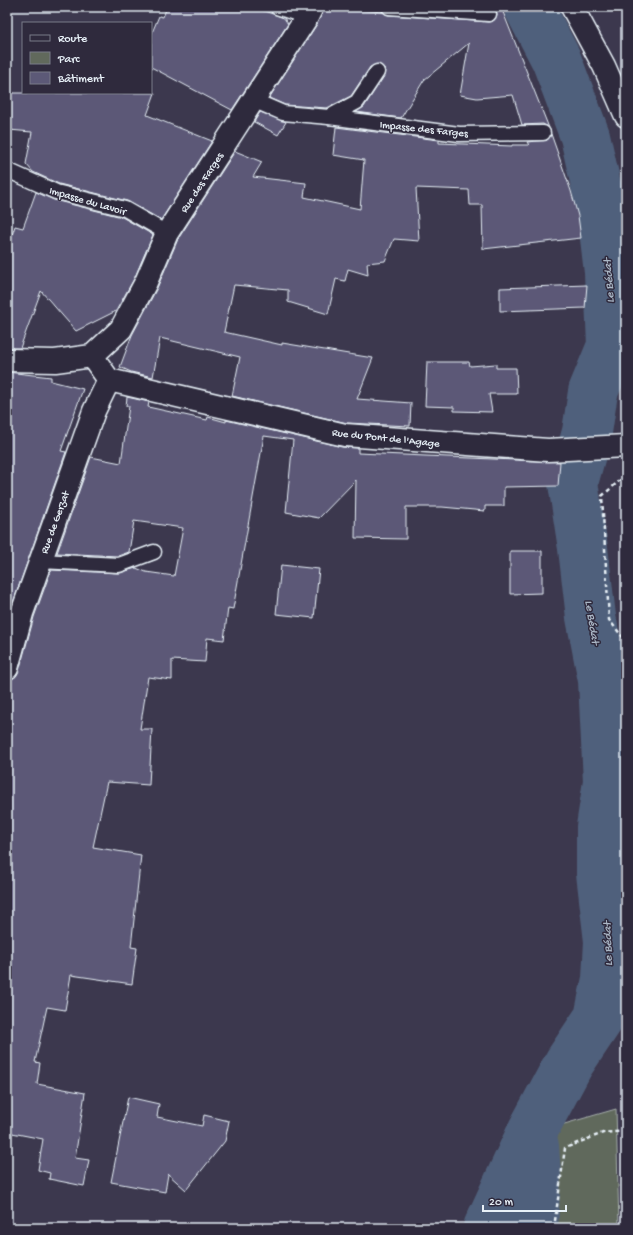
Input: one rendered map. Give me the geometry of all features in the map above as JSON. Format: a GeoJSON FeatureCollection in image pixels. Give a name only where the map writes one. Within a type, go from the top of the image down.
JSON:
{"type":"FeatureCollection","features":[{"type":"Feature","properties":{"kind":"street"},"geometry":{"type":"LineString","coordinates":[[572,7],[604,66],[626,116]]}},
{"type":"Feature","properties":{"kind":"street","name":"Rue des Farges"},"geometry":{"type":"LineString","coordinates":[[92,356],[121,329],[146,282],[167,233],[310,12]]}},
{"type":"Feature","properties":{"kind":"street"},"geometry":{"type":"LineString","coordinates":[[7,360],[55,361],[92,356],[109,380]]}},
{"type":"Feature","properties":{"kind":"street","name":"Rue du Pont de l'Agage"},"geometry":{"type":"LineString","coordinates":[[109,380],[345,435],[548,450],[624,446]]}},
{"type":"Feature","properties":{"kind":"street","name":"Rue de Gerzat"},"geometry":{"type":"LineString","coordinates":[[7,668],[22,613],[40,561],[94,411],[109,380]]}},
{"type":"Feature","properties":{"kind":"lane"},"geometry":{"type":"LineString","coordinates":[[276,7],[310,12]]}},
{"type":"Feature","properties":{"kind":"lane"},"geometry":{"type":"LineString","coordinates":[[389,7],[489,14]]}},
{"type":"Feature","properties":{"kind":"lane"},"geometry":{"type":"LineString","coordinates":[[329,117],[357,102],[377,72]]}},
{"type":"Feature","properties":{"kind":"lane","name":"Impasse des Farges"},"geometry":{"type":"LineString","coordinates":[[253,100],[283,113],[329,117],[459,134],[543,133]]}},
{"type":"Feature","properties":{"kind":"lane","name":"Impasse du Lavoir"},"geometry":{"type":"LineString","coordinates":[[7,170],[56,192],[125,209],[167,233]]}},
{"type":"Feature","properties":{"kind":"lane"},"geometry":{"type":"LineString","coordinates":[[40,561],[119,565],[154,552]]}},
{"type":"Feature","properties":{"kind":"path"},"geometry":{"type":"LineString","coordinates":[[626,475],[602,496],[610,620],[626,641]]}},
{"type":"Feature","properties":{"kind":"path"},"geometry":{"type":"LineString","coordinates":[[554,1228],[564,1148],[603,1133],[626,1131]]}},
{"type":"Feature","properties":{"kind":"green space"},"geometry":{"type":"Polygon","coordinates":[[[616,1109],[619,1228],[492,1228],[511,1200],[537,1132],[616,1109]]]}},
{"type":"Feature","properties":{"kind":"building"},"geometry":{"type":"Polygon","coordinates":[[[167,7],[253,7],[284,18],[288,24],[232,110],[152,68],[152,33],[159,16],[163,17],[167,7]]]}},
{"type":"Feature","properties":{"kind":"building"},"geometry":{"type":"Polygon","coordinates":[[[324,7],[383,12],[388,15],[488,22],[493,21],[497,15],[494,7],[501,7],[549,128],[543,124],[522,125],[513,95],[477,98],[460,95],[469,43],[424,80],[401,118],[356,112],[364,107],[384,76],[385,69],[378,64],[370,67],[351,96],[327,108],[285,105],[269,98],[317,24],[324,7]]]}},
{"type":"Feature","properties":{"kind":"building"},"geometry":{"type":"Polygon","coordinates":[[[7,93],[155,93],[147,115],[212,141],[161,220],[127,201],[59,184],[33,172],[26,164],[32,132],[9,130],[7,93]]]}},
{"type":"Feature","properties":{"kind":"building"},"geometry":{"type":"Polygon","coordinates":[[[260,112],[286,122],[278,135],[254,122],[260,112]]]}},
{"type":"Feature","properties":{"kind":"building"},"geometry":{"type":"Polygon","coordinates":[[[336,127],[439,140],[439,143],[512,146],[529,145],[527,142],[547,140],[551,134],[571,191],[578,216],[581,238],[483,249],[482,205],[470,205],[469,190],[416,188],[419,241],[394,239],[385,261],[367,263],[368,275],[348,269],[345,281],[336,279],[328,314],[288,302],[288,290],[234,285],[224,332],[282,345],[282,343],[373,358],[357,399],[411,403],[410,426],[347,423],[232,396],[240,357],[160,338],[153,377],[131,372],[120,367],[132,335],[157,288],[178,239],[235,151],[262,162],[253,177],[306,183],[304,197],[360,209],[364,160],[333,155],[336,127]]]}},
{"type":"Feature","properties":{"kind":"building"},"geometry":{"type":"Polygon","coordinates":[[[36,192],[54,200],[122,217],[153,235],[135,277],[116,311],[76,331],[41,291],[20,348],[7,348],[7,250],[15,226],[23,228],[36,192]]]}},
{"type":"Feature","properties":{"kind":"building"},"geometry":{"type":"Polygon","coordinates":[[[587,285],[585,308],[500,311],[500,288],[587,285]]]}},
{"type":"Feature","properties":{"kind":"building"},"geometry":{"type":"Polygon","coordinates":[[[427,362],[469,362],[470,366],[496,364],[496,368],[516,368],[517,394],[489,394],[492,412],[454,411],[454,407],[425,406],[427,362]]]}},
{"type":"Feature","properties":{"kind":"building"},"geometry":{"type":"Polygon","coordinates":[[[7,372],[51,377],[51,381],[83,389],[61,451],[66,452],[7,620],[7,372]]]}},
{"type":"Feature","properties":{"kind":"building"},"geometry":{"type":"Polygon","coordinates":[[[127,397],[149,402],[148,407],[207,420],[208,417],[226,422],[226,420],[342,447],[358,448],[358,453],[560,462],[558,486],[504,487],[504,506],[485,506],[485,511],[442,507],[406,507],[406,539],[355,538],[356,480],[319,518],[286,512],[293,440],[264,436],[233,609],[228,608],[224,640],[207,638],[205,662],[172,660],[172,680],[148,677],[140,729],[152,729],[149,785],[107,782],[93,847],[141,855],[131,947],[137,948],[132,984],[71,975],[65,1010],[47,1007],[35,1062],[40,1063],[37,1084],[85,1093],[75,1158],[89,1160],[84,1186],[49,1179],[50,1173],[38,1170],[43,1139],[7,1132],[7,680],[15,677],[19,671],[34,617],[51,570],[119,573],[136,568],[146,572],[174,576],[183,528],[134,521],[129,552],[118,556],[57,553],[91,457],[121,463],[129,406],[126,406],[127,397]]]}},
{"type":"Feature","properties":{"kind":"building"},"geometry":{"type":"Polygon","coordinates":[[[510,551],[542,551],[542,593],[510,594],[510,551]]]}},
{"type":"Feature","properties":{"kind":"building"},"geometry":{"type":"Polygon","coordinates":[[[281,565],[319,569],[314,618],[276,614],[281,565]]]}},
{"type":"Feature","properties":{"kind":"building"},"geometry":{"type":"Polygon","coordinates":[[[128,1097],[159,1104],[157,1117],[202,1126],[204,1115],[229,1121],[225,1141],[186,1190],[168,1174],[165,1192],[111,1182],[128,1097]]]}},
{"type":"Feature","properties":{"kind":"waterway","name":"Le Bédat"},"geometry":{"type":"LineString","coordinates":[[488,1228],[533,1130],[569,1063],[599,1018],[607,979],[609,941],[601,873],[601,827],[608,782],[603,680],[591,617],[583,548],[573,483],[587,432],[593,392],[612,346],[609,272],[602,212],[585,136],[556,59],[529,7]]}},
{"type":"Feature","properties":{"kind":"waterway"},"geometry":{"type":"LineString","coordinates":[[533,1228],[536,1176],[534,1146]]}}]}
